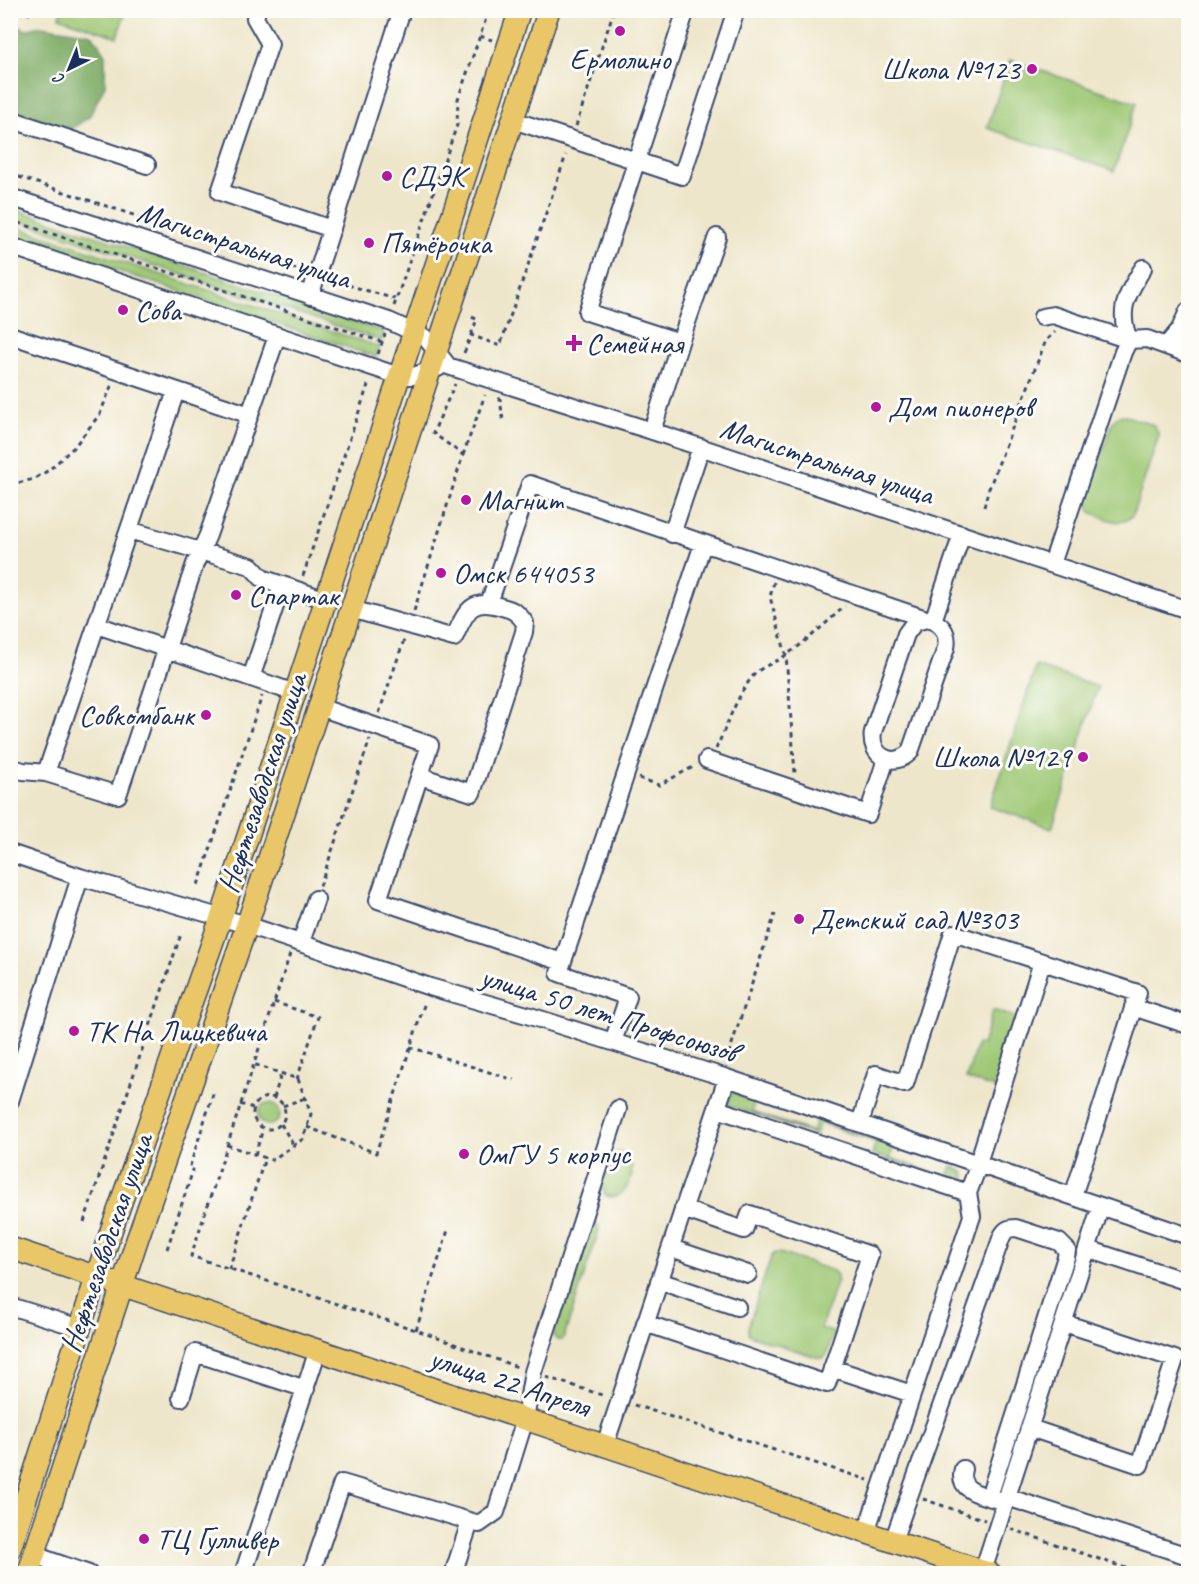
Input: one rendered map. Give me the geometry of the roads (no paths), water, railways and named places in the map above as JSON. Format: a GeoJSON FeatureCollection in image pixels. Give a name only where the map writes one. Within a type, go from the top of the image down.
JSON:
{"type":"FeatureCollection","features":[{"type":"Feature","properties":{"kind":"main road","name":"Нефтезаводская улица"},"geometry":{"type":"LineString","coordinates":[[13,1536],[107,1242],[221,918],[520,10]]}},
{"type":"Feature","properties":{"kind":"main road","name":"Нефтезаводская улица"},"geometry":{"type":"LineString","coordinates":[[31,1564],[133,1252],[247,925],[351,609],[438,363],[549,10]]}},
{"type":"Feature","properties":{"kind":"main road"},"geometry":{"type":"LineString","coordinates":[[87,1305],[80,1283],[65,1267],[90,1257],[107,1242]]}},
{"type":"Feature","properties":{"kind":"main road","name":"улица 22 Апреля"},"geometry":{"type":"LineString","coordinates":[[10,1248],[987,1572]]}},
{"type":"Feature","properties":{"kind":"main road"},"geometry":{"type":"LineString","coordinates":[[133,1252],[131,1263],[139,1280],[158,1297]]}},
{"type":"Feature","properties":{"kind":"main road"},"geometry":{"type":"LineString","coordinates":[[115,1310],[121,1303],[130,1299],[158,1297]]}},
{"type":"Feature","properties":{"kind":"street"},"geometry":{"type":"LineString","coordinates":[[257,10],[255,18],[270,44],[220,192],[332,229]]}},
{"type":"Feature","properties":{"kind":"street"},"geometry":{"type":"LineString","coordinates":[[310,296],[402,10]]}},
{"type":"Feature","properties":{"kind":"street"},"geometry":{"type":"LineString","coordinates":[[680,342],[587,312],[686,10]]}},
{"type":"Feature","properties":{"kind":"street"},"geometry":{"type":"LineString","coordinates":[[513,120],[682,176],[736,10]]}},
{"type":"Feature","properties":{"kind":"street"},"geometry":{"type":"LineString","coordinates":[[10,119],[147,165]]}},
{"type":"Feature","properties":{"kind":"street","name":"Магистральная улица"},"geometry":{"type":"LineString","coordinates":[[10,196],[389,321],[426,338],[438,363]]}},
{"type":"Feature","properties":{"kind":"street"},"geometry":{"type":"LineString","coordinates":[[652,431],[717,237]]}},
{"type":"Feature","properties":{"kind":"street","name":"Магистральная улица"},"geometry":{"type":"LineString","coordinates":[[10,246],[399,376],[413,376],[438,363],[701,447],[1188,610]]}},
{"type":"Feature","properties":{"kind":"street"},"geometry":{"type":"LineString","coordinates":[[1052,564],[1129,340],[1123,325],[1122,313],[1128,294],[1143,268]]}},
{"type":"Feature","properties":{"kind":"street"},"geometry":{"type":"LineString","coordinates":[[1166,346],[1180,329],[1188,311]]}},
{"type":"Feature","properties":{"kind":"street"},"geometry":{"type":"LineString","coordinates":[[1042,317],[1053,315],[1129,340],[1147,339],[1188,354]]}},
{"type":"Feature","properties":{"kind":"street"},"geometry":{"type":"LineString","coordinates":[[10,335],[250,415]]}},
{"type":"Feature","properties":{"kind":"street"},"geometry":{"type":"LineString","coordinates":[[10,767],[23,771],[46,773],[118,795],[200,551],[208,535],[277,336]]}},
{"type":"Feature","properties":{"kind":"street"},"geometry":{"type":"LineString","coordinates":[[46,773],[176,391]]}},
{"type":"Feature","properties":{"kind":"street"},"geometry":{"type":"LineString","coordinates":[[672,534],[701,447]]}},
{"type":"Feature","properties":{"kind":"street"},"geometry":{"type":"LineString","coordinates":[[489,603],[530,484],[929,620],[944,628],[947,641],[910,752],[899,759],[886,759],[880,756],[873,745],[873,732],[906,634],[914,623],[929,620]]}},
{"type":"Feature","properties":{"kind":"street"},"geometry":{"type":"LineString","coordinates":[[129,530],[251,566],[262,578],[326,600]]}},
{"type":"Feature","properties":{"kind":"street"},"geometry":{"type":"LineString","coordinates":[[929,620],[962,534]]}},
{"type":"Feature","properties":{"kind":"street"},"geometry":{"type":"LineString","coordinates":[[613,1042],[628,997],[559,973],[703,544]]}},
{"type":"Feature","properties":{"kind":"street"},"geometry":{"type":"LineString","coordinates":[[251,678],[282,585]]}},
{"type":"Feature","properties":{"kind":"street"},"geometry":{"type":"LineString","coordinates":[[351,609],[454,638],[465,614],[476,604],[489,603],[517,612],[525,623],[472,793],[420,776]]}},
{"type":"Feature","properties":{"kind":"street"},"geometry":{"type":"LineString","coordinates":[[97,625],[295,693]]}},
{"type":"Feature","properties":{"kind":"street"},"geometry":{"type":"LineString","coordinates":[[319,707],[430,745],[378,900],[562,962]]}},
{"type":"Feature","properties":{"kind":"street"},"geometry":{"type":"LineString","coordinates":[[706,760],[868,814],[886,759]]}},
{"type":"Feature","properties":{"kind":"street","name":"улица 50 лет Профсоюзов"},"geometry":{"type":"LineString","coordinates":[[10,854],[298,941],[430,987],[613,1042],[726,1072],[860,1124],[1188,1236]]}},
{"type":"Feature","properties":{"kind":"street"},"geometry":{"type":"LineString","coordinates":[[10,1101],[80,877]]}},
{"type":"Feature","properties":{"kind":"street"},"geometry":{"type":"LineString","coordinates":[[298,941],[316,899]]}},
{"type":"Feature","properties":{"kind":"street"},"geometry":{"type":"LineString","coordinates":[[860,1124],[876,1074],[905,1084],[953,933],[1138,993],[1072,1196]]}},
{"type":"Feature","properties":{"kind":"street"},"geometry":{"type":"LineString","coordinates":[[866,1532],[972,1216],[968,1193],[1042,962]]}},
{"type":"Feature","properties":{"kind":"street"},"geometry":{"type":"LineString","coordinates":[[1133,1007],[1188,1025]]}},
{"type":"Feature","properties":{"kind":"street"},"geometry":{"type":"LineString","coordinates":[[605,1445],[717,1109],[726,1072]]}},
{"type":"Feature","properties":{"kind":"street"},"geometry":{"type":"LineString","coordinates":[[311,1574],[342,1483],[479,1524],[496,1512],[525,1419],[533,1372],[618,1109]]}},
{"type":"Feature","properties":{"kind":"street"},"geometry":{"type":"LineString","coordinates":[[717,1109],[968,1193]]}},
{"type":"Feature","properties":{"kind":"street"},"geometry":{"type":"LineString","coordinates":[[987,1572],[998,1525],[1101,1206]]}},
{"type":"Feature","properties":{"kind":"street"},"geometry":{"type":"LineString","coordinates":[[645,1323],[827,1384],[870,1255],[750,1214],[744,1230],[683,1209]]}},
{"type":"Feature","properties":{"kind":"street"},"geometry":{"type":"LineString","coordinates":[[893,1541],[1002,1236],[1010,1228],[1016,1228],[1059,1242],[1067,1251],[992,1486]]}},
{"type":"Feature","properties":{"kind":"street"},"geometry":{"type":"LineString","coordinates":[[671,1248],[748,1274]]}},
{"type":"Feature","properties":{"kind":"street"},"geometry":{"type":"LineString","coordinates":[[1088,1249],[1188,1282]]}},
{"type":"Feature","properties":{"kind":"street"},"geometry":{"type":"LineString","coordinates":[[659,1281],[737,1307]]}},
{"type":"Feature","properties":{"kind":"street"},"geometry":{"type":"LineString","coordinates":[[10,1306],[80,1328]]}},
{"type":"Feature","properties":{"kind":"street"},"geometry":{"type":"LineString","coordinates":[[1030,1428],[1140,1465],[1174,1359],[1064,1323]]}},
{"type":"Feature","properties":{"kind":"street"},"geometry":{"type":"LineString","coordinates":[[243,1574],[318,1350]]}},
{"type":"Feature","properties":{"kind":"street"},"geometry":{"type":"LineString","coordinates":[[181,1398],[195,1353],[306,1389]]}},
{"type":"Feature","properties":{"kind":"street"},"geometry":{"type":"LineString","coordinates":[[832,1368],[912,1394]]}},
{"type":"Feature","properties":{"kind":"street"},"geometry":{"type":"LineString","coordinates":[[963,1469],[962,1482],[967,1490],[1188,1556]]}},
{"type":"Feature","properties":{"kind":"street"},"geometry":{"type":"LineString","coordinates":[[453,1574],[470,1522]]}},
{"type":"Feature","properties":{"kind":"street"},"geometry":{"type":"LineString","coordinates":[[31,1564],[89,1574]]}},
{"type":"Feature","properties":{"kind":"place","name":"Ермолино"},"geometry":{"type":"Point","coordinates":[620,31]}},
{"type":"Feature","properties":{"kind":"place","name":"Школа №123"},"geometry":{"type":"Point","coordinates":[1032,69]}},
{"type":"Feature","properties":{"kind":"place","name":"СДЭК"},"geometry":{"type":"Point","coordinates":[387,176]}},
{"type":"Feature","properties":{"kind":"place","name":"Пятёрочка"},"geometry":{"type":"Point","coordinates":[369,243]}},
{"type":"Feature","properties":{"kind":"place","name":"Сова"},"geometry":{"type":"Point","coordinates":[123,310]}},
{"type":"Feature","properties":{"kind":"place","name":"Семейная"},"geometry":{"type":"Point","coordinates":[574,343]}},
{"type":"Feature","properties":{"kind":"place","name":"Дом пионеров"},"geometry":{"type":"Point","coordinates":[876,407]}},
{"type":"Feature","properties":{"kind":"place","name":"Магнит"},"geometry":{"type":"Point","coordinates":[466,500]}},
{"type":"Feature","properties":{"kind":"place","name":"Омск 644053"},"geometry":{"type":"Point","coordinates":[441,573]}},
{"type":"Feature","properties":{"kind":"place","name":"Спартак"},"geometry":{"type":"Point","coordinates":[236,595]}},
{"type":"Feature","properties":{"kind":"place","name":"Совкомбанк"},"geometry":{"type":"Point","coordinates":[206,715]}},
{"type":"Feature","properties":{"kind":"place","name":"Школа №129"},"geometry":{"type":"Point","coordinates":[1083,757]}},
{"type":"Feature","properties":{"kind":"place","name":"Детский сад №303"},"geometry":{"type":"Point","coordinates":[799,919]}},
{"type":"Feature","properties":{"kind":"place","name":"ТК На Лицкевича"},"geometry":{"type":"Point","coordinates":[74,1031]}},
{"type":"Feature","properties":{"kind":"place","name":"ОмГУ 5 корпус"},"geometry":{"type":"Point","coordinates":[464,1154]}},
{"type":"Feature","properties":{"kind":"place","name":"ТЦ Гулливер"},"geometry":{"type":"Point","coordinates":[144,1539]}}]}
